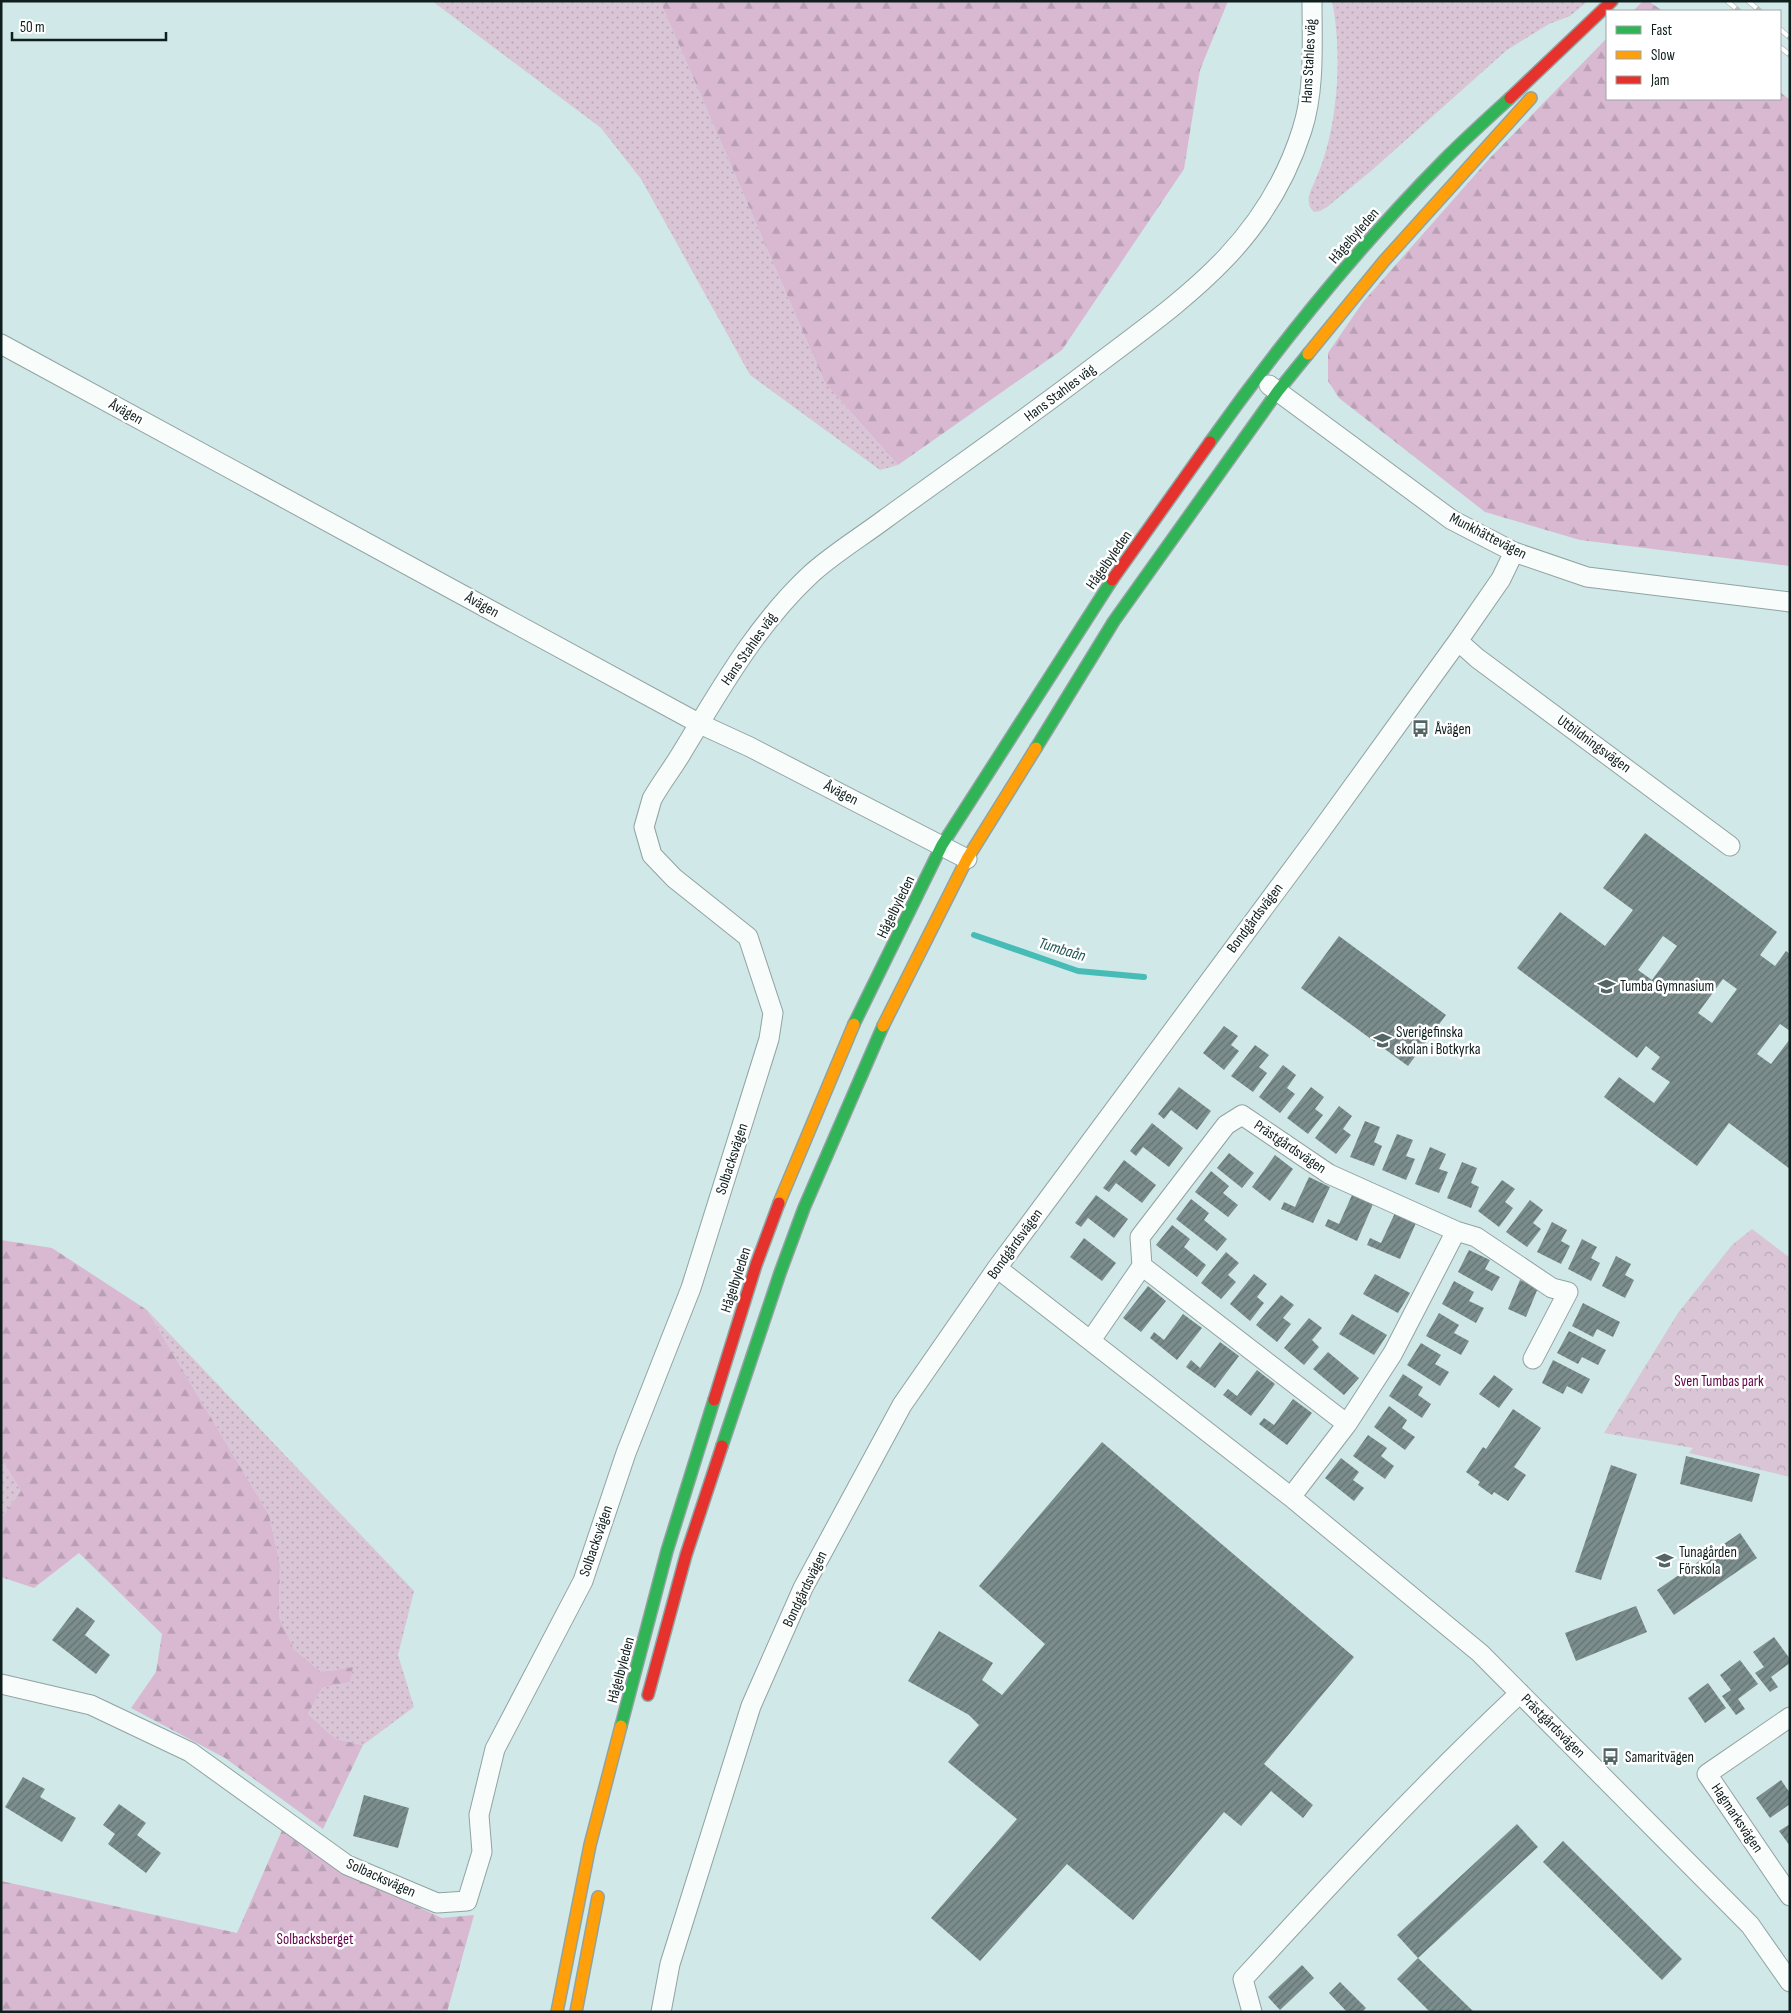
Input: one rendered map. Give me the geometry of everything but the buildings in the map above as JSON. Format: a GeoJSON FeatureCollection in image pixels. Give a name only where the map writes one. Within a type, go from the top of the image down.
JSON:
{"type":"FeatureCollection","features":[{"type":"Feature","properties":{"kind":"main road","name":"Hågelbyleden"},"geometry":{"type":"LineString","coordinates":[[557,2012],[590,1846],[667,1551],[756,1265],[779,1203],[852,1029],[942,845],[1103,593],[1257,376],[1364,245],[1446,158],[1612,1]]}},
{"type":"Feature","properties":{"kind":"main road"},"geometry":{"type":"LineString","coordinates":[[645,1706],[686,1554],[780,1273],[804,1208],[874,1044],[967,858],[1114,621],[1278,391],[1384,261],[1541,88]]}},
{"type":"Feature","properties":{"kind":"main road"},"geometry":{"type":"LineString","coordinates":[[576,2012],[600,1887]]}},
{"type":"Feature","properties":{"kind":"street","name":"Hans Stahles väg"},"geometry":{"type":"LineString","coordinates":[[700,724],[754,637],[781,605],[813,572],[1024,420],[1140,332],[1204,281],[1233,252],[1256,223],[1279,188],[1302,130],[1310,93],[1312,1]]}},
{"type":"Feature","properties":{"kind":"street","name":"Åvägen"},"geometry":{"type":"LineString","coordinates":[[1,344],[700,724],[750,747],[967,858]]}},
{"type":"Feature","properties":{"kind":"street","name":"Munkhättevägen"},"geometry":{"type":"LineString","coordinates":[[1257,376],[1452,520],[1514,552],[1587,577],[1790,602]]}},
{"type":"Feature","properties":{"kind":"street","name":"Bondgårdsvägen"},"geometry":{"type":"LineString","coordinates":[[661,2012],[670,1964],[751,1706],[803,1588],[902,1405],[997,1268],[1317,836],[1458,641],[1501,578],[1514,552]]}},
{"type":"Feature","properties":{"kind":"street","name":"Utbildningsvägen"},"geometry":{"type":"LineString","coordinates":[[1458,641],[1476,658],[1730,846]]}},
{"type":"Feature","properties":{"kind":"street","name":"Solbacksvägen"},"geometry":{"type":"LineString","coordinates":[[1,1684],[91,1705],[190,1752],[347,1864],[437,1902],[467,1901],[482,1852],[479,1815],[495,1749],[583,1581],[626,1453],[691,1288],[769,1040],[773,1013],[748,937],[674,878],[652,855],[644,827],[652,799],[700,724]]}},
{"type":"Feature","properties":{"kind":"street","name":"Prästgårdsvägen"},"geometry":{"type":"LineString","coordinates":[[1142,1266],[1140,1237],[1226,1125],[1242,1115],[1329,1174],[1456,1231],[1476,1238],[1552,1288],[1568,1292],[1533,1359]]}},
{"type":"Feature","properties":{"kind":"street"},"geometry":{"type":"LineString","coordinates":[[1291,1497],[1347,1424],[1392,1353],[1456,1231]]}},
{"type":"Feature","properties":{"kind":"street"},"geometry":{"type":"LineString","coordinates":[[1091,1340],[1142,1266],[1347,1424]]}},
{"type":"Feature","properties":{"kind":"street","name":"Prästgårdsvägen"},"geometry":{"type":"LineString","coordinates":[[997,1268],[1291,1497],[1480,1653],[1750,1925],[1790,1982]]}},
{"type":"Feature","properties":{"kind":"street"},"geometry":{"type":"LineString","coordinates":[[1252,2012],[1243,1979],[1354,1859],[1457,1752],[1520,1693]]}},
{"type":"Feature","properties":{"kind":"street","name":"Hagmarksvägen"},"geometry":{"type":"LineString","coordinates":[[1790,1717],[1707,1774],[1790,1896]]}},
{"type":"Feature","properties":{"kind":"green space"},"geometry":{"type":"Polygon","coordinates":[[[432,1],[660,1],[825,383],[898,465],[880,470],[750,375],[641,179],[601,128],[432,1]]]}},
{"type":"Feature","properties":{"kind":"green space"},"geometry":{"type":"Polygon","coordinates":[[[660,1],[1228,1],[1200,70],[1184,169],[1062,350],[898,465],[825,383],[660,1]]]}},
{"type":"Feature","properties":{"kind":"green space"},"geometry":{"type":"Polygon","coordinates":[[[1332,1],[1588,1],[1570,16],[1549,24],[1507,50],[1371,171],[1327,207],[1314,212],[1309,205],[1309,197],[1329,140],[1336,92],[1337,45],[1332,1]]]}},
{"type":"Feature","properties":{"kind":"green space"},"geometry":{"type":"Polygon","coordinates":[[[1643,1],[1648,1],[1662,10],[1634,10],[1643,1]]]}},
{"type":"Feature","properties":{"kind":"green space"},"geometry":{"type":"Polygon","coordinates":[[[1606,39],[1606,100],[1781,100],[1781,93],[1790,100],[1790,566],[1580,540],[1485,512],[1339,398],[1328,381],[1328,353],[1363,302],[1489,159],[1606,39]]]}},
{"type":"Feature","properties":{"kind":"green space","name":"Sven Tumbas park"},"geometry":{"type":"Polygon","coordinates":[[[1752,1229],[1790,1258],[1790,1477],[1689,1453],[1693,1448],[1604,1433],[1678,1313],[1732,1245],[1752,1229]]]}},
{"type":"Feature","properties":{"kind":"green space"},"geometry":{"type":"Polygon","coordinates":[[[1,1240],[52,1248],[147,1310],[269,1515],[280,1564],[279,1617],[294,1649],[321,1672],[353,1667],[350,1682],[322,1688],[308,1714],[336,1739],[363,1745],[323,1829],[225,1758],[131,1708],[156,1672],[162,1634],[79,1553],[34,1588],[1,1577],[1,1518],[21,1491],[1,1458],[1,1240]]]}},
{"type":"Feature","properties":{"kind":"green space"},"geometry":{"type":"Polygon","coordinates":[[[147,1310],[414,1591],[398,1655],[414,1707],[363,1745],[336,1739],[308,1714],[322,1688],[350,1682],[352,1667],[321,1672],[294,1649],[279,1617],[280,1564],[269,1515],[147,1310]]]}},
{"type":"Feature","properties":{"kind":"green space"},"geometry":{"type":"Polygon","coordinates":[[[1,1458],[21,1491],[1,1518],[1,1458]]]}},
{"type":"Feature","properties":{"kind":"green space","name":"Solbacksberget"},"geometry":{"type":"Polygon","coordinates":[[[283,1828],[336,1869],[442,1918],[474,1915],[447,2012],[1,2011],[1,1881],[237,1933],[283,1828]]]}},
{"type":"Feature","properties":{"kind":"waterway","name":"Tumbaån"},"geometry":{"type":"LineString","coordinates":[[974,935],[1078,971],[1144,977]]}},
{"type":"Feature","properties":{"kind":"railway"},"geometry":{"type":"LineString","coordinates":[[1727,1],[1738,10]]}},
{"type":"Feature","properties":{"kind":"railway"},"geometry":{"type":"LineString","coordinates":[[1748,1],[1759,10]]}},
{"type":"Feature","properties":{"kind":"railway"},"geometry":{"type":"LineString","coordinates":[[1781,30],[1790,38]]}},
{"type":"Feature","properties":{"kind":"railway"},"geometry":{"type":"LineString","coordinates":[[1781,48],[1790,55]]}},
{"type":"Feature","properties":{"kind":"traffic: fast"},"geometry":{"type":"LineString","coordinates":[[1210,442],[1293,331],[1352,260],[1446,158],[1510,98]]}},
{"type":"Feature","properties":{"kind":"traffic: fast"},"geometry":{"type":"LineString","coordinates":[[1036,748],[1114,621],[1278,391],[1308,354]]}},
{"type":"Feature","properties":{"kind":"traffic: fast"},"geometry":{"type":"LineString","coordinates":[[854,1024],[942,845],[1112,580]]}},
{"type":"Feature","properties":{"kind":"traffic: fast"},"geometry":{"type":"LineString","coordinates":[[722,1446],[780,1273],[804,1208],[883,1026]]}},
{"type":"Feature","properties":{"kind":"traffic: fast"},"geometry":{"type":"LineString","coordinates":[[621,1726],[667,1551],[714,1400]]}},
{"type":"Feature","properties":{"kind":"traffic: slow"},"geometry":{"type":"LineString","coordinates":[[1308,354],[1384,261],[1531,98]]}},
{"type":"Feature","properties":{"kind":"traffic: slow"},"geometry":{"type":"LineString","coordinates":[[883,1026],[967,859],[1036,748]]}},
{"type":"Feature","properties":{"kind":"traffic: slow"},"geometry":{"type":"LineString","coordinates":[[779,1203],[854,1024]]}},
{"type":"Feature","properties":{"kind":"traffic: slow"},"geometry":{"type":"LineString","coordinates":[[557,2012],[590,1845],[621,1726]]}},
{"type":"Feature","properties":{"kind":"traffic: slow"},"geometry":{"type":"LineString","coordinates":[[576,2012],[598,1897]]}},
{"type":"Feature","properties":{"kind":"traffic: jam"},"geometry":{"type":"LineString","coordinates":[[1510,98],[1612,1]]}},
{"type":"Feature","properties":{"kind":"traffic: jam"},"geometry":{"type":"LineString","coordinates":[[1112,580],[1210,442]]}},
{"type":"Feature","properties":{"kind":"traffic: jam"},"geometry":{"type":"LineString","coordinates":[[714,1400],[756,1265],[779,1203]]}},
{"type":"Feature","properties":{"kind":"traffic: jam"},"geometry":{"type":"LineString","coordinates":[[648,1695],[686,1555],[722,1446]]}},
{"type":"Feature","properties":{"kind":"place","name":"Åvägen"},"geometry":{"type":"Point","coordinates":[1421,729]}},
{"type":"Feature","properties":{"kind":"place","name":"Tumba Gymnasium"},"geometry":{"type":"Point","coordinates":[1606,986]}},
{"type":"Feature","properties":{"kind":"place","name":"Sverigefinska skolan i Botkyrka"},"geometry":{"type":"Point","coordinates":[1382,1041]}},
{"type":"Feature","properties":{"kind":"place","name":"Tunagården Förskola"},"geometry":{"type":"Point","coordinates":[1665,1561]}},
{"type":"Feature","properties":{"kind":"place","name":"Samaritvägen"},"geometry":{"type":"Point","coordinates":[1611,1757]}}]}
